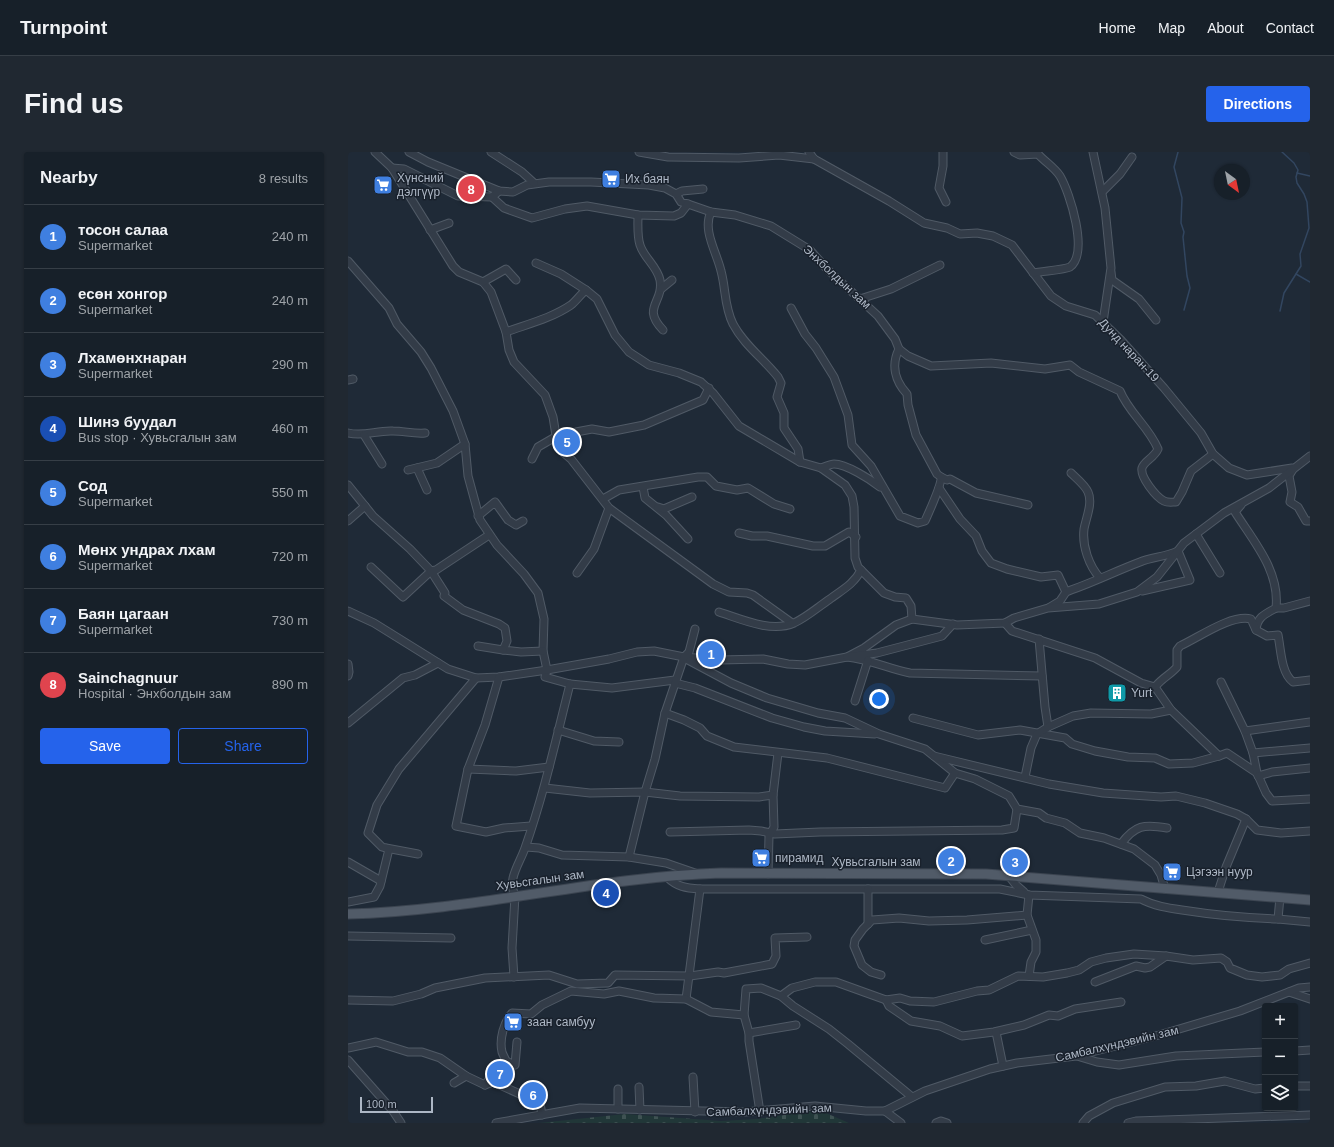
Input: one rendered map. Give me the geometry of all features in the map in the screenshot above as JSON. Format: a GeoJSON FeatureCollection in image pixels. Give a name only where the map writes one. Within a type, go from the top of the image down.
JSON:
{"type":"FeatureCollection","features":[{"type":"Feature","properties":{"kind":"main road","name":"Хувьсгалын зам"},"geometry":{"type":"LineString","coordinates":[[348,914],[398,911],[626,880],[699,874],[956,874],[1009,876],[1310,900]]}},
{"type":"Feature","properties":{"kind":"street"},"geometry":{"type":"LineString","coordinates":[[374,152],[392,168],[430,230],[459,272],[483,282],[491,292],[506,332],[509,350],[514,362],[545,395],[553,417],[558,448],[572,459],[609,508],[713,584],[729,592],[747,592],[753,595],[792,624]]}},
{"type":"Feature","properties":{"kind":"street"},"geometry":{"type":"LineString","coordinates":[[639,152],[668,157],[739,158],[779,155],[814,159]]}},
{"type":"Feature","properties":{"kind":"street","name":"Дунд наран-19"},"geometry":{"type":"LineString","coordinates":[[809,152],[814,159],[868,189],[924,223],[947,228],[960,234],[977,233],[993,236],[1012,245],[1051,296],[1066,306],[1095,315],[1103,322],[1164,388],[1201,433],[1213,454],[1229,468],[1247,475],[1294,468]]}},
{"type":"Feature","properties":{"kind":"street"},"geometry":{"type":"LineString","coordinates":[[943,152],[943,166],[939,188],[946,202]]}},
{"type":"Feature","properties":{"kind":"street"},"geometry":{"type":"LineString","coordinates":[[1014,152],[1020,155],[1038,154],[1060,176],[1078,233],[1078,254],[1070,267],[1062,270],[1043,270],[1033,273]]}},
{"type":"Feature","properties":{"kind":"street"},"geometry":{"type":"LineString","coordinates":[[1094,152],[1102,192],[1112,280],[1140,299],[1156,320]]}},
{"type":"Feature","properties":{"kind":"street","name":"Энхболдын зам"},"geometry":{"type":"LineString","coordinates":[[414,153],[499,191],[513,192],[534,183],[630,183],[665,188],[676,194],[681,202],[712,212],[735,215],[771,226],[798,241],[810,250],[887,326],[900,349],[924,364],[931,366],[991,363],[1045,369],[1070,365],[1086,375],[1120,391],[1125,403],[1140,419],[1153,438],[1158,449],[1153,458],[1146,462],[1142,467],[1143,473],[1156,494],[1163,501],[1170,503],[1176,502],[1191,471],[1213,454]]}},
{"type":"Feature","properties":{"kind":"street"},"geometry":{"type":"LineString","coordinates":[[493,153],[522,172],[534,183]]}},
{"type":"Feature","properties":{"kind":"street"},"geometry":{"type":"LineString","coordinates":[[1102,192],[1120,174],[1132,157]]}},
{"type":"Feature","properties":{"kind":"street"},"geometry":{"type":"LineString","coordinates":[[392,168],[404,169],[458,196],[492,197],[504,208],[532,218],[565,209],[587,206],[638,215],[674,216],[681,212],[688,204]]}},
{"type":"Feature","properties":{"kind":"street"},"geometry":{"type":"LineString","coordinates":[[676,194],[682,191],[703,189]]}},
{"type":"Feature","properties":{"kind":"street"},"geometry":{"type":"LineString","coordinates":[[492,197],[499,191]]}},
{"type":"Feature","properties":{"kind":"street"},"geometry":{"type":"LineString","coordinates":[[712,212],[708,218],[710,233],[722,271],[725,300],[729,315],[747,344],[778,377],[781,383],[777,397],[784,413],[784,428],[798,449],[800,462]]}},
{"type":"Feature","properties":{"kind":"street"},"geometry":{"type":"LineString","coordinates":[[638,215],[640,245],[657,270],[661,289],[653,315],[655,322],[663,330]]}},
{"type":"Feature","properties":{"kind":"street"},"geometry":{"type":"LineString","coordinates":[[430,230],[449,223]]}},
{"type":"Feature","properties":{"kind":"street"},"geometry":{"type":"LineString","coordinates":[[348,261],[389,308],[397,324],[432,368],[455,417],[465,444],[468,476],[478,516],[489,535],[524,574],[538,593],[544,619],[543,651],[547,670],[545,677],[570,684],[623,688],[675,682],[696,688],[772,718],[804,727],[825,731],[879,734]]}},
{"type":"Feature","properties":{"kind":"street"},"geometry":{"type":"LineString","coordinates":[[536,263],[561,274],[597,299],[615,335],[629,352],[649,365],[691,377],[709,388],[739,426],[800,462],[821,468],[849,489],[854,507],[856,537],[855,558],[861,570],[884,593],[895,597],[906,598],[911,606],[912,619]]}},
{"type":"Feature","properties":{"kind":"street"},"geometry":{"type":"LineString","coordinates":[[860,299],[891,289],[940,265]]}},
{"type":"Feature","properties":{"kind":"street"},"geometry":{"type":"LineString","coordinates":[[1103,322],[1111,268]]}},
{"type":"Feature","properties":{"kind":"street"},"geometry":{"type":"LineString","coordinates":[[483,282],[506,269],[516,280]]}},
{"type":"Feature","properties":{"kind":"street"},"geometry":{"type":"LineString","coordinates":[[661,289],[672,280]]}},
{"type":"Feature","properties":{"kind":"street"},"geometry":{"type":"LineString","coordinates":[[506,332],[545,318],[572,305],[577,297],[586,290]]}},
{"type":"Feature","properties":{"kind":"street"},"geometry":{"type":"LineString","coordinates":[[791,308],[805,334],[831,371],[848,416],[852,445],[871,466],[882,488],[900,516],[918,522],[925,521],[938,488],[942,482],[941,477]]}},
{"type":"Feature","properties":{"kind":"street"},"geometry":{"type":"LineString","coordinates":[[900,349],[894,363],[897,377],[900,386],[907,394],[908,405],[916,435],[937,474],[976,493],[1028,505]]}},
{"type":"Feature","properties":{"kind":"street"},"geometry":{"type":"LineString","coordinates":[[532,459],[538,446],[557,436],[570,435],[576,432],[592,429],[609,432],[652,423],[703,400],[709,388]]}},
{"type":"Feature","properties":{"kind":"street"},"geometry":{"type":"LineString","coordinates":[[348,433],[364,435],[393,431],[412,434],[425,433]]}},
{"type":"Feature","properties":{"kind":"street"},"geometry":{"type":"LineString","coordinates":[[364,435],[382,464]]}},
{"type":"Feature","properties":{"kind":"street"},"geometry":{"type":"LineString","coordinates":[[408,470],[437,463],[465,444]]}},
{"type":"Feature","properties":{"kind":"street"},"geometry":{"type":"LineString","coordinates":[[1137,592],[1158,577],[1178,551],[1196,534],[1224,513],[1241,505],[1268,488],[1310,456]]}},
{"type":"Feature","properties":{"kind":"street"},"geometry":{"type":"LineString","coordinates":[[821,468],[833,464],[842,466],[859,473],[882,488]]}},
{"type":"Feature","properties":{"kind":"street"},"geometry":{"type":"LineString","coordinates":[[417,468],[426,490]]}},
{"type":"Feature","properties":{"kind":"street"},"geometry":{"type":"LineString","coordinates":[[1294,468],[1289,476],[1292,492],[1290,502],[1298,507],[1306,521],[1310,521]]}},
{"type":"Feature","properties":{"kind":"street"},"geometry":{"type":"LineString","coordinates":[[1071,473],[1088,492],[1089,506],[1084,528],[1084,546],[1091,564],[1100,578]]}},
{"type":"Feature","properties":{"kind":"street"},"geometry":{"type":"LineString","coordinates":[[603,499],[619,490],[643,487],[674,479],[707,477],[716,486],[737,490],[748,488],[774,504],[790,509]]}},
{"type":"Feature","properties":{"kind":"street"},"geometry":{"type":"LineString","coordinates":[[348,485],[364,506],[431,572],[445,593],[444,596],[458,607],[505,628],[507,641],[503,650]]}},
{"type":"Feature","properties":{"kind":"street"},"geometry":{"type":"LineString","coordinates":[[643,487],[646,498],[656,506],[688,539]]}},
{"type":"Feature","properties":{"kind":"street"},"geometry":{"type":"LineString","coordinates":[[938,488],[960,518],[976,536],[982,550],[991,563],[1041,578],[1058,575],[1066,592]]}},
{"type":"Feature","properties":{"kind":"street"},"geometry":{"type":"LineString","coordinates":[[656,506],[664,509],[692,497]]}},
{"type":"Feature","properties":{"kind":"street"},"geometry":{"type":"LineString","coordinates":[[478,516],[495,502],[508,520],[516,525],[523,521]]}},
{"type":"Feature","properties":{"kind":"street"},"geometry":{"type":"LineString","coordinates":[[1241,505],[1235,512],[1270,566],[1274,581],[1276,608]]}},
{"type":"Feature","properties":{"kind":"street"},"geometry":{"type":"LineString","coordinates":[[348,521],[364,506]]}},
{"type":"Feature","properties":{"kind":"street"},"geometry":{"type":"LineString","coordinates":[[577,573],[594,549],[609,508]]}},
{"type":"Feature","properties":{"kind":"street"},"geometry":{"type":"LineString","coordinates":[[739,533],[752,536],[767,536],[812,546],[825,546],[849,532],[856,537]]}},
{"type":"Feature","properties":{"kind":"street"},"geometry":{"type":"LineString","coordinates":[[1196,534],[1220,572]]}},
{"type":"Feature","properties":{"kind":"street"},"geometry":{"type":"LineString","coordinates":[[371,567],[403,597],[431,572],[489,535]]}},
{"type":"Feature","properties":{"kind":"street"},"geometry":{"type":"LineString","coordinates":[[1048,608],[1060,601],[1066,592],[1141,561],[1158,556],[1167,556],[1178,551]]}},
{"type":"Feature","properties":{"kind":"street"},"geometry":{"type":"LineString","coordinates":[[847,657],[864,648],[896,625],[912,619],[953,624],[1005,623],[1014,618],[1048,608],[1099,604],[1137,592],[1190,580],[1178,551]]}},
{"type":"Feature","properties":{"kind":"street"},"geometry":{"type":"LineString","coordinates":[[719,612],[765,625],[792,624],[849,587],[861,570]]}},
{"type":"Feature","properties":{"kind":"street"},"geometry":{"type":"LineString","coordinates":[[1256,630],[1256,622],[1262,615],[1276,608],[1284,608],[1310,602]]}},
{"type":"Feature","properties":{"kind":"street"},"geometry":{"type":"LineString","coordinates":[[348,611],[374,623],[438,662],[448,670],[476,678],[499,677],[547,670],[609,659],[637,652],[654,651],[684,658],[720,660],[757,659],[806,665],[877,653],[942,636],[953,624]]}},
{"type":"Feature","properties":{"kind":"street"},"geometry":{"type":"LineString","coordinates":[[1155,686],[1171,674],[1177,667],[1177,650],[1180,646],[1224,623],[1243,618],[1250,619],[1256,630],[1266,636],[1278,635],[1288,678],[1293,682],[1310,680]]}},
{"type":"Feature","properties":{"kind":"street"},"geometry":{"type":"LineString","coordinates":[[1005,623],[1012,631],[1095,658],[1141,683],[1155,686],[1171,710],[1219,756]]}},
{"type":"Feature","properties":{"kind":"street"},"geometry":{"type":"LineString","coordinates":[[629,857],[645,792],[656,759],[665,713],[684,658],[689,652],[695,629]]}},
{"type":"Feature","properties":{"kind":"street"},"geometry":{"type":"LineString","coordinates":[[1039,639],[1048,727]]}},
{"type":"Feature","properties":{"kind":"street"},"geometry":{"type":"LineString","coordinates":[[478,646],[521,652],[543,651]]}},
{"type":"Feature","properties":{"kind":"street"},"geometry":{"type":"LineString","coordinates":[[847,657],[868,660],[910,674],[1042,676]]}},
{"type":"Feature","properties":{"kind":"street"},"geometry":{"type":"LineString","coordinates":[[670,832],[749,830],[771,833],[1002,830],[1014,828],[1017,808],[1009,796],[975,779],[955,773],[925,749],[879,734],[845,718],[818,713],[767,698],[731,683],[684,658]]}},
{"type":"Feature","properties":{"kind":"street"},"geometry":{"type":"LineString","coordinates":[[855,702],[868,660]]}},
{"type":"Feature","properties":{"kind":"street"},"geometry":{"type":"LineString","coordinates":[[348,723],[403,678],[415,675],[438,662]]}},
{"type":"Feature","properties":{"kind":"street"},"geometry":{"type":"LineString","coordinates":[[348,664],[350,672],[348,676]]}},
{"type":"Feature","properties":{"kind":"street"},"geometry":{"type":"LineString","coordinates":[[499,677],[485,724],[468,769],[456,826],[486,832],[504,828],[531,826]]}},
{"type":"Feature","properties":{"kind":"street"},"geometry":{"type":"LineString","coordinates":[[348,902],[374,897],[381,881],[389,849],[382,847],[368,833],[377,806],[399,769],[476,678]]}},
{"type":"Feature","properties":{"kind":"street"},"geometry":{"type":"LineString","coordinates":[[1221,682],[1245,731],[1253,753],[1258,774],[1266,793],[1272,801],[1310,799]]}},
{"type":"Feature","properties":{"kind":"street"},"geometry":{"type":"LineString","coordinates":[[514,977],[512,948],[515,896],[512,889],[511,880],[526,847],[531,826],[545,788],[570,684]]}},
{"type":"Feature","properties":{"kind":"street"},"geometry":{"type":"LineString","coordinates":[[1025,778],[1031,748],[1038,734],[1048,727],[1073,716],[1091,713],[1152,714],[1171,710]]}},
{"type":"Feature","properties":{"kind":"street"},"geometry":{"type":"LineString","coordinates":[[665,713],[684,720],[700,728],[707,736],[734,747],[827,758],[945,788],[955,773]]}},
{"type":"Feature","properties":{"kind":"street"},"geometry":{"type":"LineString","coordinates":[[913,718],[978,735],[1020,730],[1065,738],[1072,744],[1095,751],[1128,757],[1155,758],[1169,764],[1193,763],[1227,753],[1258,774],[1310,768]]}},
{"type":"Feature","properties":{"kind":"street"},"geometry":{"type":"LineString","coordinates":[[1245,731],[1310,722]]}},
{"type":"Feature","properties":{"kind":"street"},"geometry":{"type":"LineString","coordinates":[[558,730],[594,741],[619,742]]}},
{"type":"Feature","properties":{"kind":"street"},"geometry":{"type":"LineString","coordinates":[[1253,753],[1310,748]]}},
{"type":"Feature","properties":{"kind":"street"},"geometry":{"type":"LineString","coordinates":[[768,874],[769,836],[774,827],[773,795],[778,753]]}},
{"type":"Feature","properties":{"kind":"street"},"geometry":{"type":"LineString","coordinates":[[934,756],[1049,784],[1104,793],[1161,797],[1176,796],[1205,803],[1246,819],[1257,830],[1281,833],[1310,831]]}},
{"type":"Feature","properties":{"kind":"street"},"geometry":{"type":"LineString","coordinates":[[468,769],[516,771],[549,767]]}},
{"type":"Feature","properties":{"kind":"street"},"geometry":{"type":"LineString","coordinates":[[545,788],[590,793],[645,792],[680,796],[759,797],[773,795]]}},
{"type":"Feature","properties":{"kind":"street"},"geometry":{"type":"LineString","coordinates":[[1017,808],[1039,813],[1046,818],[1065,823],[1080,833],[1104,838],[1134,849],[1153,862],[1161,875],[1165,889]]}},
{"type":"Feature","properties":{"kind":"street"},"geometry":{"type":"LineString","coordinates":[[1218,892],[1226,867],[1246,819]]}},
{"type":"Feature","properties":{"kind":"street"},"geometry":{"type":"LineString","coordinates":[[1121,844],[1129,833],[1137,828],[1152,826],[1167,828]]}},
{"type":"Feature","properties":{"kind":"street"},"geometry":{"type":"LineString","coordinates":[[382,847],[418,854]]}},
{"type":"Feature","properties":{"kind":"street"},"geometry":{"type":"LineString","coordinates":[[526,847],[539,848],[562,855],[629,857],[666,863],[699,874]]}},
{"type":"Feature","properties":{"kind":"street"},"geometry":{"type":"LineString","coordinates":[[348,862],[381,881]]}},
{"type":"Feature","properties":{"kind":"street"},"geometry":{"type":"LineString","coordinates":[[1009,876],[1018,888],[1029,895]]}},
{"type":"Feature","properties":{"kind":"street"},"geometry":{"type":"LineString","coordinates":[[667,877],[680,887],[700,889],[1000,889],[1029,895],[1141,899],[1152,905],[1228,917],[1310,922]]}},
{"type":"Feature","properties":{"kind":"street"},"geometry":{"type":"LineString","coordinates":[[686,999],[690,976],[693,934],[700,889]]}},
{"type":"Feature","properties":{"kind":"street"},"geometry":{"type":"LineString","coordinates":[[868,889],[868,924]]}},
{"type":"Feature","properties":{"kind":"street"},"geometry":{"type":"LineString","coordinates":[[1029,895],[1027,915],[1036,940],[1036,952],[1031,962],[1030,976]]}},
{"type":"Feature","properties":{"kind":"street"},"geometry":{"type":"LineString","coordinates":[[1278,919],[1280,897]]}},
{"type":"Feature","properties":{"kind":"street"},"geometry":{"type":"LineString","coordinates":[[881,975],[871,972],[862,965],[854,946],[855,940],[872,920],[899,918],[929,920],[1027,915]]}},
{"type":"Feature","properties":{"kind":"street"},"geometry":{"type":"LineString","coordinates":[[985,940],[1032,930]]}},
{"type":"Feature","properties":{"kind":"street"},"geometry":{"type":"LineString","coordinates":[[348,936],[451,938]]}},
{"type":"Feature","properties":{"kind":"street"},"geometry":{"type":"LineString","coordinates":[[348,1000],[393,1001],[460,982],[485,978],[549,975],[577,984],[608,983],[615,976],[690,976],[718,972],[724,973],[772,964],[776,956],[775,938],[807,937]]}},
{"type":"Feature","properties":{"kind":"street"},"geometry":{"type":"LineString","coordinates":[[781,996],[792,988],[815,982],[836,982],[886,1000],[900,998],[910,1001],[934,1002],[977,991],[989,990],[1018,976],[1043,977],[1067,973],[1079,970],[1091,962],[1134,954],[1166,956],[1193,960],[1221,958],[1227,962],[1230,968],[1247,975],[1262,977],[1280,975],[1289,969],[1310,964]]}},
{"type":"Feature","properties":{"kind":"street"},"geometry":{"type":"LineString","coordinates":[[1136,966],[1143,955]]}},
{"type":"Feature","properties":{"kind":"street"},"geometry":{"type":"LineString","coordinates":[[1095,982],[1136,966],[1145,968],[1150,967],[1166,956]]}},
{"type":"Feature","properties":{"kind":"street","name":"Самбалхүндэвийн зам"},"geometry":{"type":"LineString","coordinates":[[496,1123],[580,1108],[695,1112],[760,1112],[815,1106],[871,1112],[885,1111],[929,1089],[1003,1066],[1076,1056],[1233,1013],[1289,992],[1310,987]]}},
{"type":"Feature","properties":{"kind":"street"},"geometry":{"type":"LineString","coordinates":[[760,1112],[749,1041],[749,1032],[744,1015],[746,989],[761,988],[781,996],[793,1006],[829,1029],[912,1097]]}},
{"type":"Feature","properties":{"kind":"street"},"geometry":{"type":"LineString","coordinates":[[506,1061],[501,1043],[506,1020],[512,1013],[531,1014],[542,1005],[571,992],[604,994],[619,991],[654,998],[686,999],[711,1012],[744,1015]]}},
{"type":"Feature","properties":{"kind":"street"},"geometry":{"type":"LineString","coordinates":[[1289,992],[1310,999]]}},
{"type":"Feature","properties":{"kind":"street"},"geometry":{"type":"LineString","coordinates":[[886,1000],[889,1006],[911,1021],[940,1026],[962,1036],[996,1032],[1049,1015],[1058,1016],[1075,1009],[1121,1002]]}},
{"type":"Feature","properties":{"kind":"street"},"geometry":{"type":"LineString","coordinates":[[749,1032],[796,1025]]}},
{"type":"Feature","properties":{"kind":"street"},"geometry":{"type":"LineString","coordinates":[[996,1032],[1003,1066]]}},
{"type":"Feature","properties":{"kind":"street"},"geometry":{"type":"LineString","coordinates":[[348,1048],[376,1042],[408,1052],[422,1052],[440,1058],[466,1076],[485,1085],[493,1082],[540,1103],[542,1115]]}},
{"type":"Feature","properties":{"kind":"street"},"geometry":{"type":"LineString","coordinates":[[506,1061],[515,1065],[517,1042]]}},
{"type":"Feature","properties":{"kind":"street"},"geometry":{"type":"LineString","coordinates":[[1298,1051],[1310,1050]]}},
{"type":"Feature","properties":{"kind":"street"},"geometry":{"type":"LineString","coordinates":[[1076,1056],[1097,1062],[1119,1065],[1176,1056],[1262,1052]]}},
{"type":"Feature","properties":{"kind":"street"},"geometry":{"type":"LineString","coordinates":[[348,1060],[393,1111],[400,1123]]}},
{"type":"Feature","properties":{"kind":"street"},"geometry":{"type":"LineString","coordinates":[[485,1085],[495,1071],[506,1061]]}},
{"type":"Feature","properties":{"kind":"street"},"geometry":{"type":"LineString","coordinates":[[454,1083],[466,1076]]}},
{"type":"Feature","properties":{"kind":"street"},"geometry":{"type":"LineString","coordinates":[[693,1077],[695,1112]]}},
{"type":"Feature","properties":{"kind":"street"},"geometry":{"type":"LineString","coordinates":[[1083,1123],[1089,1116],[1113,1103],[1166,1087],[1196,1086],[1225,1081],[1255,1089],[1262,1088]]}},
{"type":"Feature","properties":{"kind":"street"},"geometry":{"type":"LineString","coordinates":[[1298,1086],[1310,1086]]}},
{"type":"Feature","properties":{"kind":"street"},"geometry":{"type":"LineString","coordinates":[[639,1087],[640,1110]]}},
{"type":"Feature","properties":{"kind":"street"},"geometry":{"type":"LineString","coordinates":[[618,1089],[618,1109]]}},
{"type":"Feature","properties":{"kind":"street"},"geometry":{"type":"LineString","coordinates":[[885,1111],[901,1123]]}},
{"type":"Feature","properties":{"kind":"street"},"geometry":{"type":"LineString","coordinates":[[1128,1123],[1136,1121],[1204,1118],[1310,1115]]}},
{"type":"Feature","properties":{"kind":"street"},"geometry":{"type":"LineString","coordinates":[[936,1123],[941,1120],[947,1123]]}},
{"type":"Feature","properties":{"kind":"green space"},"geometry":{"type":"Polygon","coordinates":[[[819,1110],[849,1123],[539,1123],[625,1114],[721,1121],[756,1119],[819,1110]]]}},
{"type":"Feature","properties":{"kind":"waterway"},"geometry":{"type":"LineString","coordinates":[[1178,152],[1174,167],[1182,198],[1181,223],[1184,232],[1183,237],[1187,276],[1190,288],[1184,310]]}},
{"type":"Feature","properties":{"kind":"waterway"},"geometry":{"type":"LineString","coordinates":[[1280,311],[1284,293],[1301,266],[1300,254],[1309,228],[1307,202],[1297,183],[1296,177],[1298,170],[1294,163],[1282,152]]}},
{"type":"Feature","properties":{"kind":"waterway"},"geometry":{"type":"LineString","coordinates":[[1297,173],[1310,176]]}},
{"type":"Feature","properties":{"kind":"waterway"},"geometry":{"type":"LineString","coordinates":[[1296,274],[1310,282]]}},
{"type":"Feature","properties":{"kind":"place","name":"Их баян"},"geometry":{"type":"Point","coordinates":[611,179]}},
{"type":"Feature","properties":{"kind":"place","name":"Хүнсний дэлгүүр"},"geometry":{"type":"Point","coordinates":[383,185]}},
{"type":"Feature","properties":{"kind":"place","name":"Sainchagnuur"},"geometry":{"type":"Point","coordinates":[471,189]}},
{"type":"Feature","properties":{"kind":"place","name":"Сод"},"geometry":{"type":"Point","coordinates":[567,442]}},
{"type":"Feature","properties":{"kind":"place","name":"тосон салаа"},"geometry":{"type":"Point","coordinates":[711,654]}},
{"type":"Feature","properties":{"kind":"place","name":"Yurt"},"geometry":{"type":"Point","coordinates":[1117,693]}},
{"type":"Feature","properties":{"kind":"place","name":"пирамид"},"geometry":{"type":"Point","coordinates":[761,858]}},
{"type":"Feature","properties":{"kind":"place","name":"есөн хонгор"},"geometry":{"type":"Point","coordinates":[951,861]}},
{"type":"Feature","properties":{"kind":"place","name":"Лхамөнхнаран"},"geometry":{"type":"Point","coordinates":[1015,862]}},
{"type":"Feature","properties":{"kind":"place","name":"Цэгээн нуур"},"geometry":{"type":"Point","coordinates":[1172,872]}},
{"type":"Feature","properties":{"kind":"place","name":"Шинэ буудал"},"geometry":{"type":"Point","coordinates":[606,893]}},
{"type":"Feature","properties":{"kind":"place","name":"заан самбуу"},"geometry":{"type":"Point","coordinates":[513,1022]}},
{"type":"Feature","properties":{"kind":"place","name":"Баян цагаан"},"geometry":{"type":"Point","coordinates":[500,1074]}},
{"type":"Feature","properties":{"kind":"place","name":"Мөнх ундрах лхам"},"geometry":{"type":"Point","coordinates":[533,1095]}}]}
